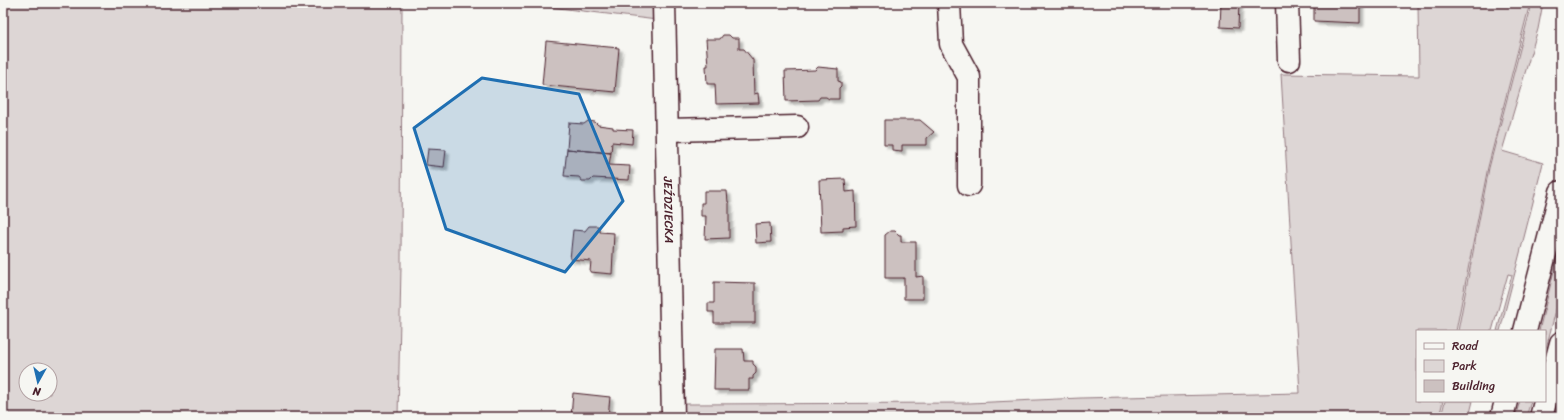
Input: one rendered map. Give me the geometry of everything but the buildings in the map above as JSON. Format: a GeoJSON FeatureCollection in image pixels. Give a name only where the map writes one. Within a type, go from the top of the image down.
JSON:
{"type":"FeatureCollection","features":[{"type":"Feature","properties":{"kind":"main road","name":"JEŹDZIECKA"},"geometry":{"type":"LineString","coordinates":[[664,3],[673,417]]}},
{"type":"Feature","properties":{"kind":"main road"},"geometry":{"type":"LineString","coordinates":[[949,3],[951,44],[969,77],[969,185]]}},
{"type":"Feature","properties":{"kind":"main road"},"geometry":{"type":"LineString","coordinates":[[1287,3],[1289,60]]}},
{"type":"Feature","properties":{"kind":"main road"},"geometry":{"type":"LineString","coordinates":[[667,130],[797,127]]}},
{"type":"Feature","properties":{"kind":"main road"},"geometry":{"type":"LineString","coordinates":[[1525,330],[1561,192]]}},
{"type":"Feature","properties":{"kind":"main road"},"geometry":{"type":"LineString","coordinates":[[1546,398],[1561,343]]}},
{"type":"Feature","properties":{"kind":"main road"},"geometry":{"type":"LineString","coordinates":[[1502,417],[1506,402]]}},
{"type":"Feature","properties":{"kind":"main road"},"geometry":{"type":"LineString","coordinates":[[1541,417],[1545,402]]}},
{"type":"Feature","properties":{"kind":"highlighted area"},"geometry":{"type":"Polygon","coordinates":[[[482,78],[579,94],[623,201],[565,272],[446,229],[414,128],[482,78]]]}},
{"type":"Feature","properties":{"kind":"green space"},"geometry":{"type":"Polygon","coordinates":[[[3,3],[402,3],[401,267],[398,417],[3,417],[3,3]]]}},
{"type":"Feature","properties":{"kind":"green space"},"geometry":{"type":"Polygon","coordinates":[[[517,3],[656,3],[657,20],[517,3]]]}},
{"type":"Feature","properties":{"kind":"green space"},"geometry":{"type":"Polygon","coordinates":[[[1418,3],[1530,3],[1488,167],[1456,330],[1416,330],[1416,402],[1443,402],[1439,417],[679,417],[678,372],[684,371],[685,404],[970,403],[1081,398],[1300,393],[1281,74],[1419,76],[1418,3]]]}},
{"type":"Feature","properties":{"kind":"green space"},"geometry":{"type":"Polygon","coordinates":[[[1532,3],[1543,3],[1538,29],[1502,151],[1543,163],[1500,330],[1497,330],[1512,275],[1508,274],[1492,330],[1458,330],[1489,168],[1532,3]]]}},
{"type":"Feature","properties":{"kind":"green space"},"geometry":{"type":"Polygon","coordinates":[[[1561,243],[1561,291],[1546,348],[1546,330],[1539,330],[1561,243]]]}},
{"type":"Feature","properties":{"kind":"green space"},"geometry":{"type":"Polygon","coordinates":[[[1445,402],[1473,402],[1469,417],[1441,417],[1445,402]]]}},
{"type":"Feature","properties":{"kind":"green space"},"geometry":{"type":"Polygon","coordinates":[[[1520,402],[1531,402],[1526,417],[1515,417],[1520,402]]]}}]}
